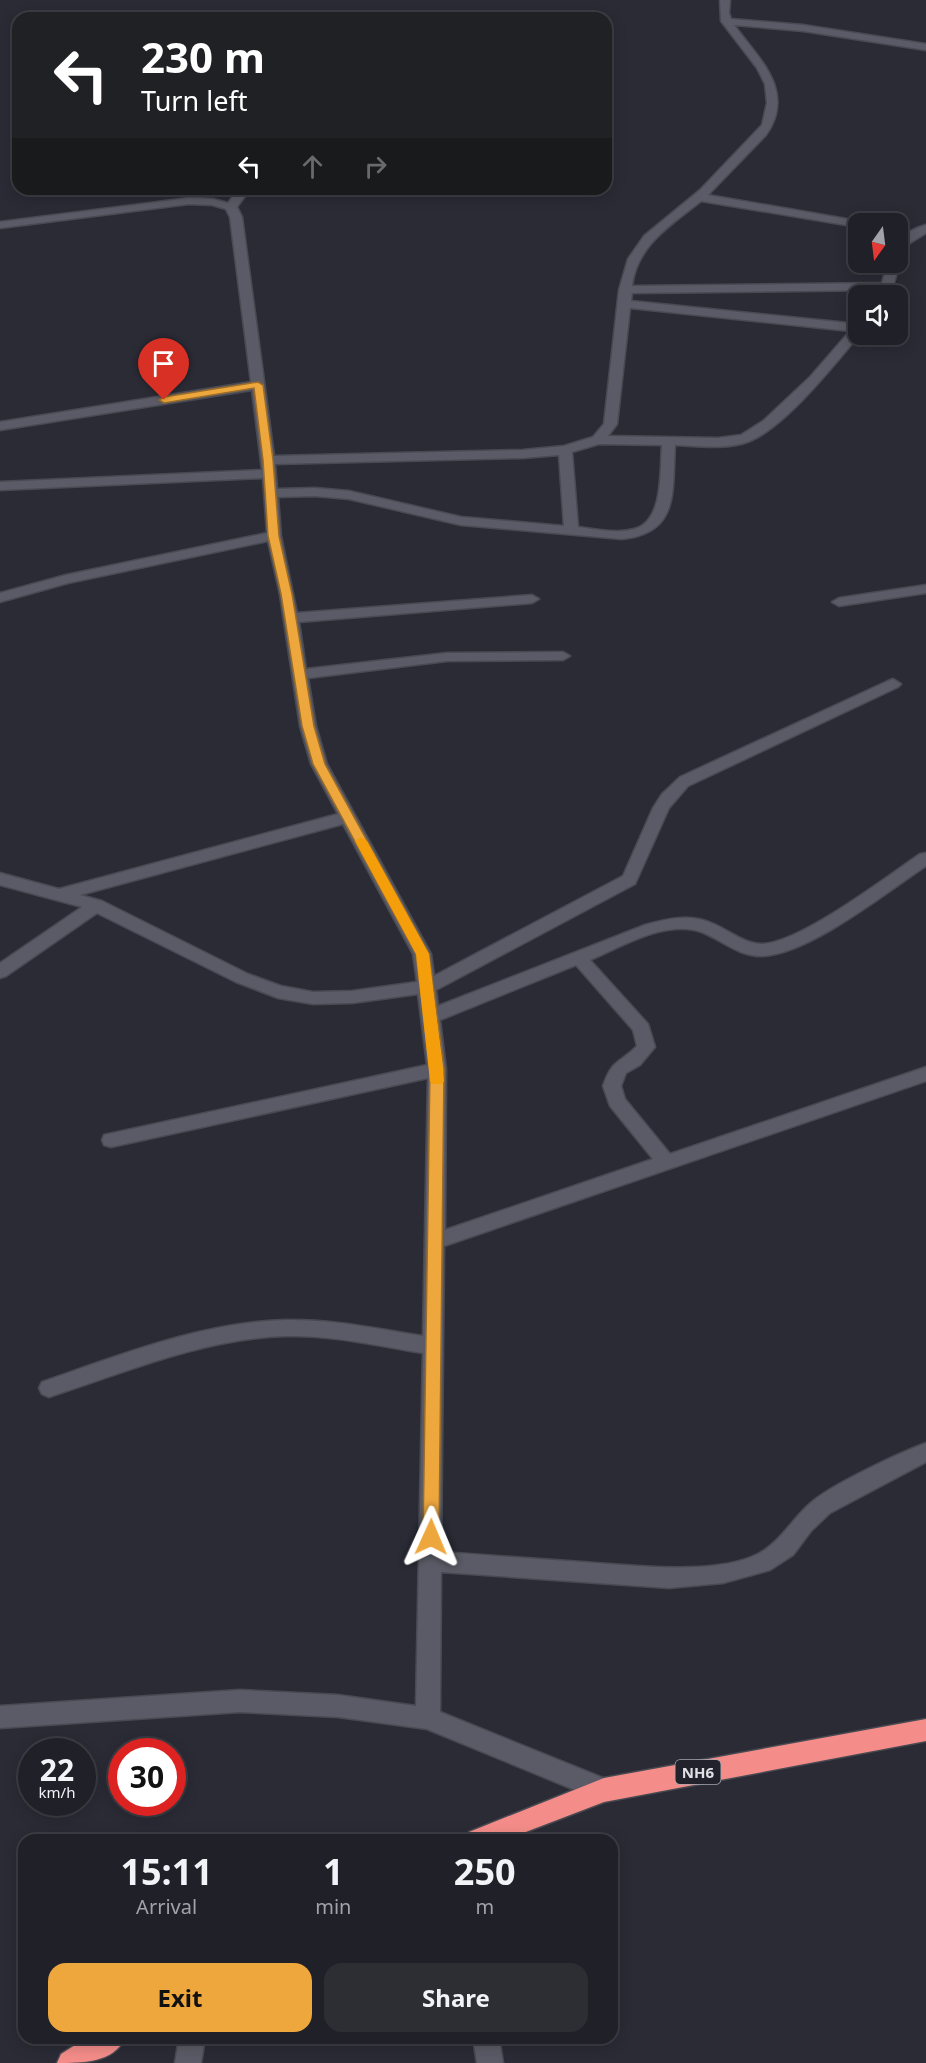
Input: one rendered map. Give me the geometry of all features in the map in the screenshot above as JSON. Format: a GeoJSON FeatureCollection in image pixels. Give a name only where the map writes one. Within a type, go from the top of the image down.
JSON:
{"type":"FeatureCollection","features":[{"type":"Feature","properties":{"kind":"highway","name":"NH6"},"geometry":{"type":"LineString","coordinates":[[492,1834],[532,1816],[604,1790],[926,1730]]}},
{"type":"Feature","properties":{"kind":"highway"},"geometry":{"type":"LineString","coordinates":[[70,2063],[102,2044]]}},
{"type":"Feature","properties":{"kind":"street"},"geometry":{"type":"LineString","coordinates":[[598,440],[610,424],[628,273],[633,256],[645,239],[663,222],[698,197],[767,127],[773,95],[768,74],[726,21],[723,10],[725,0]]}},
{"type":"Feature","properties":{"kind":"street"},"geometry":{"type":"LineString","coordinates":[[726,21],[803,28],[926,47]]}},
{"type":"Feature","properties":{"kind":"street"},"geometry":{"type":"LineString","coordinates":[[231,207],[240,195]]}},
{"type":"Feature","properties":{"kind":"street"},"geometry":{"type":"LineString","coordinates":[[698,197],[848,222]]}},
{"type":"Feature","properties":{"kind":"street"},"geometry":{"type":"LineString","coordinates":[[0,225],[189,201],[213,202],[231,207],[236,217],[269,467],[274,536],[291,618],[308,726],[319,764],[422,954],[431,1016],[437,1069],[428,1718]]}},
{"type":"Feature","properties":{"kind":"street"},"geometry":{"type":"LineString","coordinates":[[908,238],[926,228]]}},
{"type":"Feature","properties":{"kind":"street"},"geometry":{"type":"LineString","coordinates":[[908,232],[914,233]]}},
{"type":"Feature","properties":{"kind":"street"},"geometry":{"type":"LineString","coordinates":[[626,290],[848,291]]}},
{"type":"Feature","properties":{"kind":"street"},"geometry":{"type":"LineString","coordinates":[[624,304],[848,327]]}},
{"type":"Feature","properties":{"kind":"street"},"geometry":{"type":"LineString","coordinates":[[0,486],[269,467],[523,454],[565,450],[598,440],[718,442],[745,438],[768,424],[814,380],[848,340]]}},
{"type":"Feature","properties":{"kind":"street"},"geometry":{"type":"LineString","coordinates":[[0,426],[258,385]]}},
{"type":"Feature","properties":{"kind":"street"},"geometry":{"type":"LineString","coordinates":[[270,493],[315,492],[349,495],[461,521],[622,535],[643,532],[654,524],[663,509],[669,442]]}},
{"type":"Feature","properties":{"kind":"street"},"geometry":{"type":"LineString","coordinates":[[565,450],[571,532]]}},
{"type":"Feature","properties":{"kind":"street"},"geometry":{"type":"LineString","coordinates":[[0,598],[66,579],[274,536]]}},
{"type":"Feature","properties":{"kind":"street"},"geometry":{"type":"LineString","coordinates":[[839,602],[926,589]]}},
{"type":"Feature","properties":{"kind":"street"},"geometry":{"type":"LineString","coordinates":[[291,618],[532,599]]}},
{"type":"Feature","properties":{"kind":"street"},"geometry":{"type":"LineString","coordinates":[[299,674],[447,657],[563,656]]}},
{"type":"Feature","properties":{"kind":"street"},"geometry":{"type":"LineString","coordinates":[[0,879],[96,904],[242,978],[278,992],[313,998],[352,997],[427,987],[629,880],[640,863],[663,804],[677,786],[704,771],[893,684]]}},
{"type":"Feature","properties":{"kind":"street"},"geometry":{"type":"LineString","coordinates":[[62,894],[348,817]]}},
{"type":"Feature","properties":{"kind":"street"},"geometry":{"type":"LineString","coordinates":[[431,1016],[651,929],[680,922],[708,928],[738,945],[761,950],[788,946],[816,931],[926,858]]}},
{"type":"Feature","properties":{"kind":"street"},"geometry":{"type":"LineString","coordinates":[[0,972],[96,904]]}},
{"type":"Feature","properties":{"kind":"street"},"geometry":{"type":"LineString","coordinates":[[579,958],[642,1028],[645,1047],[634,1060],[618,1069],[612,1086],[617,1101],[666,1162]]}},
{"type":"Feature","properties":{"kind":"street"},"geometry":{"type":"LineString","coordinates":[[111,1140],[437,1069]]}},
{"type":"Feature","properties":{"kind":"street"},"geometry":{"type":"LineString","coordinates":[[435,1241],[926,1074]]}},
{"type":"Feature","properties":{"kind":"street"},"geometry":{"type":"LineString","coordinates":[[50,1388],[237,1332],[286,1328],[341,1332],[433,1346]]}},
{"type":"Feature","properties":{"kind":"street"},"geometry":{"type":"LineString","coordinates":[[431,1561],[669,1578],[723,1573],[762,1563],[785,1548],[803,1524],[822,1506],[926,1452]]}},
{"type":"Feature","properties":{"kind":"street"},"geometry":{"type":"LineString","coordinates":[[0,1718],[240,1701],[338,1706],[428,1718],[604,1790]]}},
{"type":"Feature","properties":{"kind":"street"},"geometry":{"type":"LineString","coordinates":[[188,2063],[191,2044]]}},
{"type":"Feature","properties":{"kind":"street"},"geometry":{"type":"LineString","coordinates":[[487,2044],[490,2063]]}},
{"type":"Feature","properties":{"kind":"slow traffic"},"geometry":{"type":"LineString","coordinates":[[361,841],[422,954],[437,1081]]}},
{"type":"Feature","properties":{"kind":"route"},"geometry":{"type":"LineString","coordinates":[[164,400],[258,385],[268,460],[274,536],[287,594],[308,726],[319,764],[422,954],[437,1069],[431,1537]]}}]}
